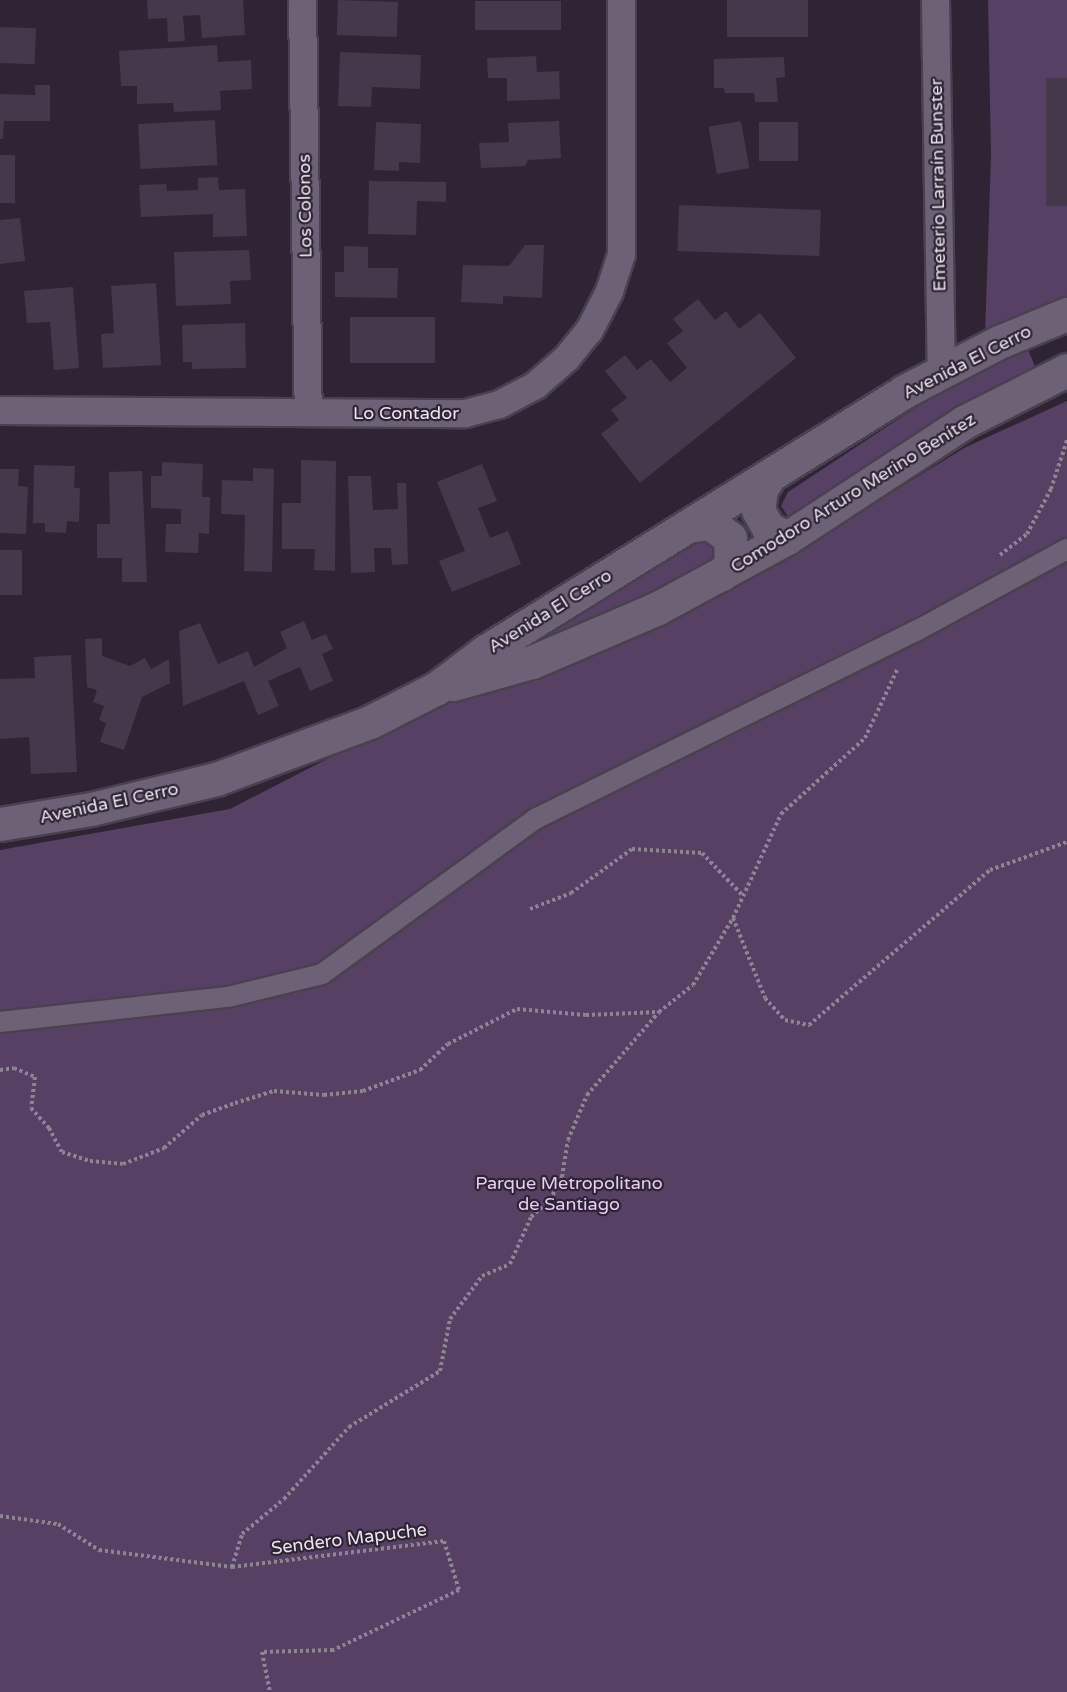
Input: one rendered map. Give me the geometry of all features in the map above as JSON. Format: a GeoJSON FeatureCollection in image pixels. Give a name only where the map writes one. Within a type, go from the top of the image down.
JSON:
{"type":"FeatureCollection","features":[{"type":"Feature","properties":{"kind":"street","name":"Los Colonos"},"geometry":{"type":"LineString","coordinates":[[302,0],[308,412]]}},
{"type":"Feature","properties":{"kind":"street","name":"Lo Contador"},"geometry":{"type":"LineString","coordinates":[[0,410],[465,413],[499,404],[535,385],[566,358],[589,330],[609,291],[621,254],[621,0]]}},
{"type":"Feature","properties":{"kind":"street","name":"Emeterio Larraín Bunster"},"geometry":{"type":"LineString","coordinates":[[935,0],[941,371]]}},
{"type":"Feature","properties":{"kind":"street","name":"Avenida El Cerro"},"geometry":{"type":"LineString","coordinates":[[0,824],[102,807],[216,779],[325,741],[437,688],[486,651],[941,371],[1067,314]]}},
{"type":"Feature","properties":{"kind":"street","name":"Comodoro Arturo Merino Benítez"},"geometry":{"type":"LineString","coordinates":[[437,688],[532,662],[605,633],[722,574],[787,538],[964,422],[1067,370]]}},
{"type":"Feature","properties":{"kind":"street"},"geometry":{"type":"LineString","coordinates":[[767,480],[760,489],[758,510],[768,528],[787,538]]}},
{"type":"Feature","properties":{"kind":"street"},"geometry":{"type":"LineString","coordinates":[[688,526],[710,523],[730,538],[731,563],[722,574]]}},
{"type":"Feature","properties":{"kind":"street"},"geometry":{"type":"LineString","coordinates":[[0,1022],[228,997],[322,974],[535,819],[916,631],[1067,549]]}},
{"type":"Feature","properties":{"kind":"path"},"geometry":{"type":"LineString","coordinates":[[993,561],[1027,534],[1051,489],[1067,440]]}},
{"type":"Feature","properties":{"kind":"path"},"geometry":{"type":"LineString","coordinates":[[232,1567],[242,1534],[284,1499],[349,1428],[440,1371],[450,1319],[482,1276],[510,1264],[531,1217],[550,1200],[562,1177],[568,1140],[587,1095],[659,1012],[693,984],[733,918],[781,814],[865,738],[916,631]]}},
{"type":"Feature","properties":{"kind":"path"},"geometry":{"type":"LineString","coordinates":[[733,918],[765,998],[785,1020],[809,1025],[990,870],[1067,842]]}},
{"type":"Feature","properties":{"kind":"path"},"geometry":{"type":"LineString","coordinates":[[530,909],[571,893],[632,849],[702,853],[743,896]]}},
{"type":"Feature","properties":{"kind":"path"},"geometry":{"type":"LineString","coordinates":[[0,1070],[14,1068],[35,1077],[31,1108],[49,1128],[62,1152],[90,1161],[123,1164],[164,1148],[202,1115],[235,1103],[274,1091],[324,1095],[363,1091],[420,1070],[448,1044],[517,1009],[586,1014],[659,1012]]}},
{"type":"Feature","properties":{"kind":"path","name":"Sendero Mapuche"},"geometry":{"type":"LineString","coordinates":[[0,1516],[58,1524],[99,1550],[232,1567],[444,1541],[459,1590],[333,1650],[262,1652],[270,1692]]}},
{"type":"Feature","properties":{"kind":"green space"},"geometry":{"type":"Polygon","coordinates":[[[988,0],[1067,0],[1067,306],[985,336],[991,155],[988,0]]]}},
{"type":"Feature","properties":{"kind":"green space"},"geometry":{"type":"Polygon","coordinates":[[[1026,345],[1037,371],[801,521],[787,515],[781,506],[788,492],[947,387],[1026,345]]]}},
{"type":"Feature","properties":{"kind":"green space","name":"Parque Metropolitano de Santiago"},"geometry":{"type":"Polygon","coordinates":[[[1067,401],[1067,1692],[0,1692],[0,850],[230,809],[428,707],[682,615],[749,580],[966,447],[1067,401]]]}},
{"type":"Feature","properties":{"kind":"green space"},"geometry":{"type":"Polygon","coordinates":[[[708,531],[727,552],[628,603],[504,659],[708,531]]]}},
{"type":"Feature","properties":{"kind":"building"},"geometry":{"type":"Polygon","coordinates":[[[147,0],[243,0],[245,35],[202,38],[200,15],[183,16],[185,41],[168,42],[167,18],[148,19],[147,0]]]}},
{"type":"Feature","properties":{"kind":"building"},"geometry":{"type":"Polygon","coordinates":[[[338,0],[398,2],[397,37],[337,35],[338,0]]]}},
{"type":"Feature","properties":{"kind":"building"},"geometry":{"type":"Polygon","coordinates":[[[727,0],[808,0],[808,37],[727,37],[727,0]]]}},
{"type":"Feature","properties":{"kind":"building"},"geometry":{"type":"Polygon","coordinates":[[[475,1],[561,1],[561,30],[475,30],[475,1]]]}},
{"type":"Feature","properties":{"kind":"building"},"geometry":{"type":"Polygon","coordinates":[[[0,27],[36,28],[35,64],[0,63],[0,27]]]}},
{"type":"Feature","properties":{"kind":"building"},"geometry":{"type":"Polygon","coordinates":[[[217,45],[218,62],[251,60],[252,89],[220,91],[221,110],[174,112],[173,103],[137,104],[137,86],[121,86],[119,51],[217,45]]]}},
{"type":"Feature","properties":{"kind":"building"},"geometry":{"type":"Polygon","coordinates":[[[340,52],[421,55],[420,89],[372,87],[371,107],[338,106],[340,52]]]}},
{"type":"Feature","properties":{"kind":"building"},"geometry":{"type":"Polygon","coordinates":[[[536,56],[537,72],[559,71],[560,99],[507,101],[507,78],[488,78],[487,58],[536,56]]]}},
{"type":"Feature","properties":{"kind":"building"},"geometry":{"type":"Polygon","coordinates":[[[784,57],[785,77],[776,78],[778,102],[755,102],[754,93],[725,93],[724,88],[714,88],[714,59],[784,57]]]}},
{"type":"Feature","properties":{"kind":"building"},"geometry":{"type":"Polygon","coordinates":[[[1046,78],[1067,78],[1067,206],[1046,206],[1046,78]]]}},
{"type":"Feature","properties":{"kind":"building"},"geometry":{"type":"Polygon","coordinates":[[[35,85],[50,85],[50,121],[4,121],[3,139],[0,139],[0,94],[35,95],[35,85]]]}},
{"type":"Feature","properties":{"kind":"building"},"geometry":{"type":"Polygon","coordinates":[[[215,120],[217,165],[140,169],[138,124],[215,120]]]}},
{"type":"Feature","properties":{"kind":"building"},"geometry":{"type":"Polygon","coordinates":[[[559,121],[561,158],[528,160],[525,166],[481,168],[479,143],[509,142],[508,123],[559,121]]]}},
{"type":"Feature","properties":{"kind":"building"},"geometry":{"type":"Polygon","coordinates":[[[741,121],[749,168],[717,174],[709,127],[741,121]]]}},
{"type":"Feature","properties":{"kind":"building"},"geometry":{"type":"Polygon","coordinates":[[[376,122],[421,124],[420,163],[399,162],[399,171],[374,170],[376,122]]]}},
{"type":"Feature","properties":{"kind":"building"},"geometry":{"type":"Polygon","coordinates":[[[759,122],[798,122],[798,161],[759,161],[759,122]]]}},
{"type":"Feature","properties":{"kind":"building"},"geometry":{"type":"Polygon","coordinates":[[[0,155],[15,155],[15,203],[0,203],[0,155]]]}},
{"type":"Feature","properties":{"kind":"building"},"geometry":{"type":"Polygon","coordinates":[[[218,177],[219,190],[245,189],[247,236],[213,237],[213,214],[141,217],[139,185],[166,184],[167,191],[198,190],[198,178],[218,177]]]}},
{"type":"Feature","properties":{"kind":"building"},"geometry":{"type":"Polygon","coordinates":[[[369,181],[446,182],[446,202],[417,201],[416,235],[368,234],[369,181]]]}},
{"type":"Feature","properties":{"kind":"building"},"geometry":{"type":"Polygon","coordinates":[[[679,205],[821,210],[819,256],[677,251],[679,205]]]}},
{"type":"Feature","properties":{"kind":"building"},"geometry":{"type":"Polygon","coordinates":[[[20,218],[25,261],[0,264],[0,220],[20,218]]]}},
{"type":"Feature","properties":{"kind":"building"},"geometry":{"type":"Polygon","coordinates":[[[525,245],[544,245],[542,298],[503,296],[503,304],[461,302],[463,265],[509,266],[525,245]]]}},
{"type":"Feature","properties":{"kind":"building"},"geometry":{"type":"Polygon","coordinates":[[[344,246],[368,247],[368,268],[398,268],[397,298],[335,297],[335,272],[344,272],[344,246]]]}},
{"type":"Feature","properties":{"kind":"building"},"geometry":{"type":"Polygon","coordinates":[[[249,250],[251,280],[230,281],[231,304],[176,306],[174,252],[249,250]]]}},
{"type":"Feature","properties":{"kind":"building"},"geometry":{"type":"Polygon","coordinates":[[[156,283],[161,365],[103,368],[101,334],[114,333],[111,286],[156,283]]]}},
{"type":"Feature","properties":{"kind":"building"},"geometry":{"type":"Polygon","coordinates":[[[73,287],[79,368],[54,370],[50,322],[27,323],[24,291],[73,287]]]}},
{"type":"Feature","properties":{"kind":"building"},"geometry":{"type":"Polygon","coordinates":[[[698,299],[715,320],[726,311],[739,329],[760,313],[796,358],[640,483],[601,434],[619,420],[611,410],[627,398],[605,371],[625,355],[637,370],[651,359],[670,382],[687,368],[667,343],[683,331],[673,319],[698,299]]]}},
{"type":"Feature","properties":{"kind":"building"},"geometry":{"type":"Polygon","coordinates":[[[350,317],[435,317],[435,363],[350,363],[350,317]]]}},
{"type":"Feature","properties":{"kind":"building"},"geometry":{"type":"Polygon","coordinates":[[[245,323],[246,368],[192,369],[192,362],[183,362],[182,325],[245,323]]]}},
{"type":"Feature","properties":{"kind":"building"},"geometry":{"type":"Polygon","coordinates":[[[301,460],[336,461],[335,571],[314,570],[315,549],[282,549],[282,503],[301,503],[301,460]]]}},
{"type":"Feature","properties":{"kind":"building"},"geometry":{"type":"Polygon","coordinates":[[[162,462],[203,464],[202,497],[210,497],[209,534],[199,533],[198,553],[165,552],[166,524],[181,524],[181,509],[151,508],[151,476],[162,476],[162,462]]]}},
{"type":"Feature","properties":{"kind":"building"},"geometry":{"type":"Polygon","coordinates":[[[482,464],[497,501],[478,508],[490,538],[508,531],[521,564],[452,592],[439,561],[465,551],[437,482],[482,464]]]}},
{"type":"Feature","properties":{"kind":"building"},"geometry":{"type":"Polygon","coordinates":[[[34,465],[75,466],[74,488],[80,488],[79,522],[67,521],[66,533],[45,532],[45,523],[33,523],[34,465]]]}},
{"type":"Feature","properties":{"kind":"building"},"geometry":{"type":"Polygon","coordinates":[[[253,468],[274,469],[272,572],[244,571],[245,515],[221,514],[222,480],[253,481],[253,468]]]}},
{"type":"Feature","properties":{"kind":"building"},"geometry":{"type":"Polygon","coordinates":[[[0,469],[19,469],[18,486],[28,487],[26,534],[0,533],[0,469]]]}},
{"type":"Feature","properties":{"kind":"building"},"geometry":{"type":"Polygon","coordinates":[[[142,471],[147,582],[122,582],[122,558],[97,558],[97,524],[110,524],[109,472],[142,471]]]}},
{"type":"Feature","properties":{"kind":"building"},"geometry":{"type":"Polygon","coordinates":[[[348,476],[371,476],[373,510],[398,509],[397,483],[406,483],[408,564],[392,565],[391,548],[374,548],[375,572],[351,573],[348,476]]]}},
{"type":"Feature","properties":{"kind":"building"},"geometry":{"type":"Polygon","coordinates":[[[0,550],[22,550],[22,595],[0,595],[0,550]]]}},
{"type":"Feature","properties":{"kind":"building"},"geometry":{"type":"Polygon","coordinates":[[[304,621],[312,640],[326,634],[333,649],[322,654],[333,681],[310,691],[300,667],[268,681],[279,706],[258,715],[244,681],[183,706],[179,631],[200,623],[218,664],[248,651],[254,667],[287,648],[280,632],[304,621]]]}},
{"type":"Feature","properties":{"kind":"building"},"geometry":{"type":"Polygon","coordinates":[[[102,638],[102,656],[130,666],[145,658],[151,669],[169,659],[170,683],[142,697],[124,750],[100,742],[106,723],[99,720],[104,706],[93,702],[97,690],[87,687],[85,639],[102,638]]]}},
{"type":"Feature","properties":{"kind":"building"},"geometry":{"type":"Polygon","coordinates":[[[71,655],[77,772],[31,774],[29,737],[0,739],[0,679],[35,678],[34,657],[71,655]]]}}]}
